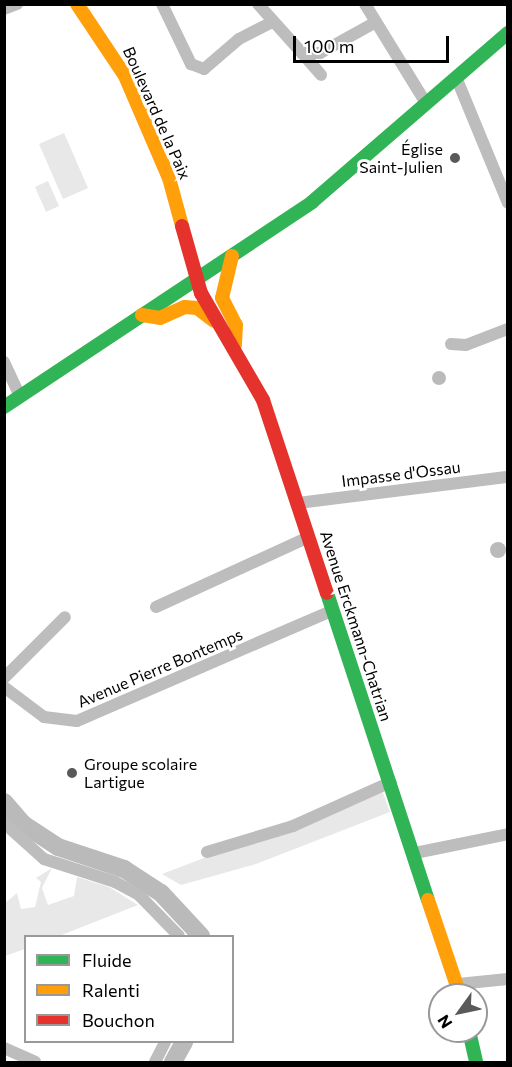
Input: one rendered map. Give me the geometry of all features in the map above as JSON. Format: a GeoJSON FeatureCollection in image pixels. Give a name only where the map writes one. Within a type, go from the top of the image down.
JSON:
{"type":"FeatureCollection","features":[{"type":"Feature","properties":{"kind":"main road","name":"Boulevard de la Paix"},"geometry":{"type":"LineString","coordinates":[[77,4],[113,51],[134,95],[170,178],[197,279]]}},
{"type":"Feature","properties":{"kind":"main road"},"geometry":{"type":"LineString","coordinates":[[4,407],[312,202],[507,33]]}},
{"type":"Feature","properties":{"kind":"main road"},"geometry":{"type":"LineString","coordinates":[[233,255],[222,284],[236,325],[235,345]]}},
{"type":"Feature","properties":{"kind":"main road","name":"Avenue Erckmann-Chatrian"},"geometry":{"type":"LineString","coordinates":[[197,279],[263,400],[457,983]]}},
{"type":"Feature","properties":{"kind":"main road"},"geometry":{"type":"LineString","coordinates":[[142,315],[160,318],[174,309],[197,308],[225,330]]}},
{"type":"Feature","properties":{"kind":"main road"},"geometry":{"type":"LineString","coordinates":[[472,1043],[476,1062]]}},
{"type":"Feature","properties":{"kind":"street"},"geometry":{"type":"LineString","coordinates":[[4,9],[16,4]]}},
{"type":"Feature","properties":{"kind":"street"},"geometry":{"type":"LineString","coordinates":[[162,4],[191,64],[204,69],[239,39],[273,22]]}},
{"type":"Feature","properties":{"kind":"street"},"geometry":{"type":"LineString","coordinates":[[258,4],[321,75]]}},
{"type":"Feature","properties":{"kind":"street"},"geometry":{"type":"LineString","coordinates":[[366,4],[426,103]]}},
{"type":"Feature","properties":{"kind":"street"},"geometry":{"type":"LineString","coordinates":[[302,53],[320,53],[376,22]]}},
{"type":"Feature","properties":{"kind":"street"},"geometry":{"type":"LineString","coordinates":[[456,77],[507,203]]}},
{"type":"Feature","properties":{"kind":"street"},"geometry":{"type":"LineString","coordinates":[[451,344],[466,345],[507,329]]}},
{"type":"Feature","properties":{"kind":"street"},"geometry":{"type":"LineString","coordinates":[[4,362],[20,397]]}},
{"type":"Feature","properties":{"kind":"street","name":"Impasse d'Ossau"},"geometry":{"type":"LineString","coordinates":[[298,503],[507,477]]}},
{"type":"Feature","properties":{"kind":"street"},"geometry":{"type":"LineString","coordinates":[[156,607],[309,537]]}},
{"type":"Feature","properties":{"kind":"street","name":"Avenue Pierre Bontemps"},"geometry":{"type":"LineString","coordinates":[[4,687],[44,717],[77,721],[333,610]]}},
{"type":"Feature","properties":{"kind":"street"},"geometry":{"type":"LineString","coordinates":[[4,678],[65,617]]}},
{"type":"Feature","properties":{"kind":"street"},"geometry":{"type":"LineString","coordinates":[[207,852],[293,826],[391,782]]}},
{"type":"Feature","properties":{"kind":"street"},"geometry":{"type":"LineString","coordinates":[[4,823],[44,859],[116,882],[139,895],[178,935]]}},
{"type":"Feature","properties":{"kind":"street"},"geometry":{"type":"LineString","coordinates":[[415,853],[507,834]]}},
{"type":"Feature","properties":{"kind":"street"},"geometry":{"type":"LineString","coordinates":[[488,983],[507,979]]}},
{"type":"Feature","properties":{"kind":"street"},"geometry":{"type":"LineString","coordinates":[[155,1062],[164,1043]]}},
{"type":"Feature","properties":{"kind":"street"},"geometry":{"type":"LineString","coordinates":[[4,1048],[34,1062]]}},
{"type":"Feature","properties":{"kind":"shaded area"},"geometry":{"type":"Polygon","coordinates":[[[64,133],[88,188],[63,199],[39,144],[64,133]]]}},
{"type":"Feature","properties":{"kind":"shaded area"},"geometry":{"type":"Polygon","coordinates":[[[48,181],[59,206],[46,212],[35,187],[48,181]]]}},
{"type":"Feature","properties":{"kind":"shaded area"},"geometry":{"type":"Polygon","coordinates":[[[439,371],[444,373],[446,378],[444,383],[439,385],[434,383],[432,378],[434,373],[439,371]]]}},
{"type":"Feature","properties":{"kind":"shaded area"},"geometry":{"type":"Polygon","coordinates":[[[498,542],[504,544],[506,550],[504,556],[498,558],[492,556],[490,550],[492,544],[498,542]]]}},
{"type":"Feature","properties":{"kind":"shaded area"},"geometry":{"type":"Polygon","coordinates":[[[382,790],[390,812],[256,864],[181,885],[162,874],[382,790]]]}},
{"type":"Feature","properties":{"kind":"shaded area"},"geometry":{"type":"Polygon","coordinates":[[[52,868],[42,888],[48,905],[74,896],[77,877],[109,887],[138,905],[62,935],[24,935],[24,949],[5,956],[5,903],[17,893],[21,909],[35,907],[41,882],[36,878],[52,868]]]}},
{"type":"Feature","properties":{"kind":"waterway"},"geometry":{"type":"LineString","coordinates":[[4,802],[23,824],[58,847],[124,869],[161,893],[200,935]]}},
{"type":"Feature","properties":{"kind":"waterway"},"geometry":{"type":"LineString","coordinates":[[173,1062],[183,1043]]}},
{"type":"Feature","properties":{"kind":"traffic: fast"},"geometry":{"type":"LineString","coordinates":[[4,407],[312,202],[508,33]]}},
{"type":"Feature","properties":{"kind":"traffic: fast"},"geometry":{"type":"LineString","coordinates":[[327,593],[428,900]]}},
{"type":"Feature","properties":{"kind":"traffic: fast"},"geometry":{"type":"LineString","coordinates":[[472,1043],[476,1062]]}},
{"type":"Feature","properties":{"kind":"traffic: slow"},"geometry":{"type":"LineString","coordinates":[[77,4],[125,76],[169,178],[182,226]]}},
{"type":"Feature","properties":{"kind":"traffic: slow"},"geometry":{"type":"LineString","coordinates":[[232,256],[222,298],[236,325],[235,345]]}},
{"type":"Feature","properties":{"kind":"traffic: slow"},"geometry":{"type":"LineString","coordinates":[[142,315],[160,318],[185,307],[197,308],[214,321]]}},
{"type":"Feature","properties":{"kind":"traffic: slow"},"geometry":{"type":"LineString","coordinates":[[428,900],[456,983]]}},
{"type":"Feature","properties":{"kind":"traffic: jam"},"geometry":{"type":"LineString","coordinates":[[182,226],[201,293],[263,400],[327,593]]}},
{"type":"Feature","properties":{"kind":"place","name":"Église Saint-Julien"},"geometry":{"type":"Point","coordinates":[455,158]}},
{"type":"Feature","properties":{"kind":"place","name":"Groupe scolaire Lartigue"},"geometry":{"type":"Point","coordinates":[72,773]}}]}
